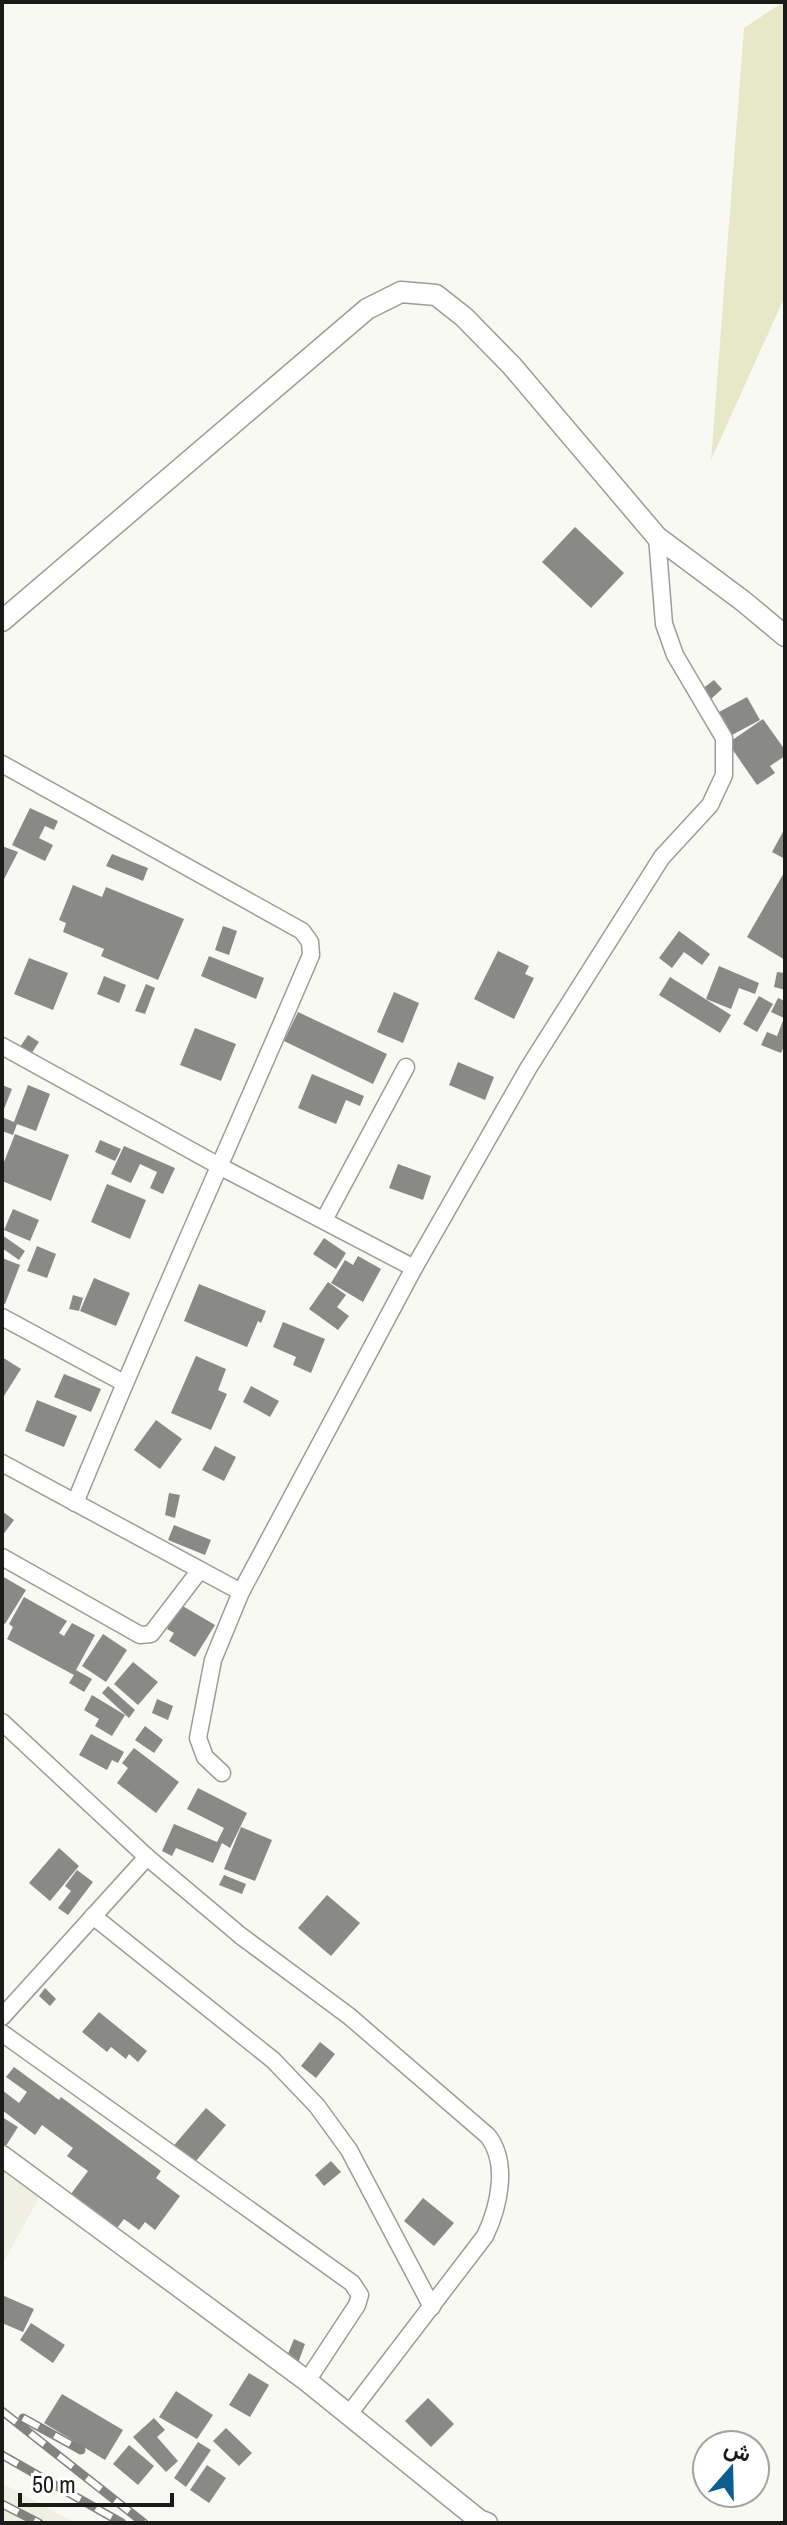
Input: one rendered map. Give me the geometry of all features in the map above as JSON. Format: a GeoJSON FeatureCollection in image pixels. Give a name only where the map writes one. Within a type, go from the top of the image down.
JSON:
{"type":"FeatureCollection","features":[{"type":"Feature","properties":{"kind":"street"},"geometry":{"type":"LineString","coordinates":[[2,621],[367,309],[401,292],[436,295],[464,317],[512,366],[657,537],[785,636]]}},
{"type":"Feature","properties":{"kind":"street"},"geometry":{"type":"LineString","coordinates":[[222,1773],[205,1757],[198,1738],[213,1660],[241,1592],[414,1268],[529,1067],[662,857],[710,805],[724,775],[724,738],[675,655],[664,624],[657,537]]}},
{"type":"Feature","properties":{"kind":"street"},"geometry":{"type":"LineString","coordinates":[[2,764],[302,931],[310,942],[311,955],[221,1167],[124,1383],[75,1503]]}},
{"type":"Feature","properties":{"kind":"street"},"geometry":{"type":"LineString","coordinates":[[2,1046],[221,1167],[414,1268]]}},
{"type":"Feature","properties":{"kind":"street"},"geometry":{"type":"LineString","coordinates":[[324,1220],[406,1067]]}},
{"type":"Feature","properties":{"kind":"street"},"geometry":{"type":"LineString","coordinates":[[2,1317],[124,1383]]}},
{"type":"Feature","properties":{"kind":"street"},"geometry":{"type":"LineString","coordinates":[[2,1463],[241,1592]]}},
{"type":"Feature","properties":{"kind":"street"},"geometry":{"type":"LineString","coordinates":[[2,1557],[140,1635],[151,1634],[200,1570]]}},
{"type":"Feature","properties":{"kind":"street"},"geometry":{"type":"LineString","coordinates":[[2,1722],[147,1857],[241,1936],[349,2016],[498,2148],[501,2165],[493,2218],[485,2236],[349,2414]]}},
{"type":"Feature","properties":{"kind":"street"},"geometry":{"type":"LineString","coordinates":[[2,2017],[147,1857]]}},
{"type":"Feature","properties":{"kind":"street"},"geometry":{"type":"LineString","coordinates":[[93,1916],[273,2060],[317,2106],[349,2150],[432,2307]]}},
{"type":"Feature","properties":{"kind":"street"},"geometry":{"type":"LineString","coordinates":[[2,2033],[352,2283],[360,2295],[357,2305],[307,2381]]}},
{"type":"Feature","properties":{"kind":"street"},"geometry":{"type":"LineString","coordinates":[[2,2156],[307,2381],[479,2520],[487,2523]]}},
{"type":"Feature","properties":{"kind":"shaded area"},"geometry":{"type":"Polygon","coordinates":[[[2,2168],[40,2196],[2,2265],[2,2168]]]}},
{"type":"Feature","properties":{"kind":"shaded area"},"geometry":{"type":"Polygon","coordinates":[[[2,2483],[75,2523],[2,2523],[2,2483]]]}},
{"type":"Feature","properties":{"kind":"green space"},"geometry":{"type":"Polygon","coordinates":[[[783,2],[785,296],[711,460],[744,28],[783,2]]]}},
{"type":"Feature","properties":{"kind":"building"},"geometry":{"type":"Polygon","coordinates":[[[575,527],[624,573],[591,608],[542,562],[575,527]]]}},
{"type":"Feature","properties":{"kind":"building"},"geometry":{"type":"Polygon","coordinates":[[[714,680],[722,689],[711,699],[702,689],[714,680]]]}},
{"type":"Feature","properties":{"kind":"building"},"geometry":{"type":"Polygon","coordinates":[[[747,697],[760,720],[732,735],[719,712],[747,697]]]}},
{"type":"Feature","properties":{"kind":"building"},"geometry":{"type":"Polygon","coordinates":[[[763,719],[785,750],[785,756],[770,766],[775,773],[757,785],[728,743],[763,719]]]}},
{"type":"Feature","properties":{"kind":"building"},"geometry":{"type":"Polygon","coordinates":[[[30,808],[58,821],[54,830],[45,826],[39,838],[53,845],[45,861],[12,845],[30,808]]]}},
{"type":"Feature","properties":{"kind":"building"},"geometry":{"type":"Polygon","coordinates":[[[785,828],[785,859],[772,852],[785,828]]]}},
{"type":"Feature","properties":{"kind":"building"},"geometry":{"type":"Polygon","coordinates":[[[2,846],[18,852],[2,883],[2,846]]]}},
{"type":"Feature","properties":{"kind":"building"},"geometry":{"type":"Polygon","coordinates":[[[112,854],[148,868],[143,881],[106,866],[112,854]]]}},
{"type":"Feature","properties":{"kind":"building"},"geometry":{"type":"Polygon","coordinates":[[[785,871],[785,960],[747,937],[785,871]]]}},
{"type":"Feature","properties":{"kind":"building"},"geometry":{"type":"Polygon","coordinates":[[[73,885],[102,897],[106,887],[184,919],[158,980],[101,956],[104,949],[63,932],[66,923],[59,920],[73,885]]]}},
{"type":"Feature","properties":{"kind":"building"},"geometry":{"type":"Polygon","coordinates":[[[223,926],[237,931],[229,955],[215,950],[223,926]]]}},
{"type":"Feature","properties":{"kind":"building"},"geometry":{"type":"Polygon","coordinates":[[[679,931],[710,954],[702,965],[684,952],[672,968],[659,958],[679,931]]]}},
{"type":"Feature","properties":{"kind":"building"},"geometry":{"type":"Polygon","coordinates":[[[498,951],[529,966],[525,974],[534,978],[514,1019],[474,999],[498,951]]]}},
{"type":"Feature","properties":{"kind":"building"},"geometry":{"type":"Polygon","coordinates":[[[209,956],[264,978],[256,999],[201,976],[209,956]]]}},
{"type":"Feature","properties":{"kind":"building"},"geometry":{"type":"Polygon","coordinates":[[[29,958],[68,973],[53,1010],[14,994],[29,958]]]}},
{"type":"Feature","properties":{"kind":"building"},"geometry":{"type":"Polygon","coordinates":[[[719,966],[759,983],[755,994],[739,988],[731,1009],[706,999],[719,966]]]}},
{"type":"Feature","properties":{"kind":"building"},"geometry":{"type":"Polygon","coordinates":[[[777,972],[785,973],[785,990],[774,987],[777,972]]]}},
{"type":"Feature","properties":{"kind":"building"},"geometry":{"type":"Polygon","coordinates":[[[104,976],[126,985],[119,1003],[97,994],[104,976]]]}},
{"type":"Feature","properties":{"kind":"building"},"geometry":{"type":"Polygon","coordinates":[[[670,977],[731,1015],[720,1033],[659,995],[670,977]]]}},
{"type":"Feature","properties":{"kind":"building"},"geometry":{"type":"Polygon","coordinates":[[[146,984],[155,988],[145,1014],[135,1011],[146,984]]]}},
{"type":"Feature","properties":{"kind":"building"},"geometry":{"type":"Polygon","coordinates":[[[394,992],[419,1003],[403,1043],[377,1032],[394,992]]]}},
{"type":"Feature","properties":{"kind":"building"},"geometry":{"type":"Polygon","coordinates":[[[759,996],[773,1004],[757,1032],[743,1024],[759,996]]]}},
{"type":"Feature","properties":{"kind":"building"},"geometry":{"type":"Polygon","coordinates":[[[778,998],[785,1001],[785,1044],[781,1053],[761,1045],[767,1032],[777,1036],[784,1018],[771,1012],[778,998]]]}},
{"type":"Feature","properties":{"kind":"building"},"geometry":{"type":"Polygon","coordinates":[[[298,1012],[387,1054],[373,1084],[284,1041],[298,1012]]]}},
{"type":"Feature","properties":{"kind":"building"},"geometry":{"type":"Polygon","coordinates":[[[195,1028],[236,1044],[221,1081],[180,1065],[195,1028]]]}},
{"type":"Feature","properties":{"kind":"building"},"geometry":{"type":"Polygon","coordinates":[[[28,1035],[39,1042],[31,1054],[20,1047],[28,1035]]]}},
{"type":"Feature","properties":{"kind":"building"},"geometry":{"type":"Polygon","coordinates":[[[458,1062],[494,1077],[485,1100],[449,1085],[458,1062]]]}},
{"type":"Feature","properties":{"kind":"building"},"geometry":{"type":"Polygon","coordinates":[[[312,1074],[364,1096],[360,1106],[346,1100],[336,1124],[298,1108],[312,1074]]]}},
{"type":"Feature","properties":{"kind":"building"},"geometry":{"type":"Polygon","coordinates":[[[2,1085],[12,1089],[2,1114],[2,1085]]]}},
{"type":"Feature","properties":{"kind":"building"},"geometry":{"type":"Polygon","coordinates":[[[28,1085],[50,1094],[36,1131],[17,1124],[13,1135],[2,1131],[2,1117],[14,1122],[28,1085]]]}},
{"type":"Feature","properties":{"kind":"building"},"geometry":{"type":"Polygon","coordinates":[[[15,1134],[69,1155],[51,1201],[2,1181],[2,1167],[15,1134]]]}},
{"type":"Feature","properties":{"kind":"building"},"geometry":{"type":"Polygon","coordinates":[[[100,1140],[121,1149],[115,1161],[95,1152],[100,1140]]]}},
{"type":"Feature","properties":{"kind":"building"},"geometry":{"type":"Polygon","coordinates":[[[124,1146],[175,1168],[163,1194],[150,1188],[157,1172],[140,1164],[131,1183],[111,1174],[124,1146]]]}},
{"type":"Feature","properties":{"kind":"building"},"geometry":{"type":"Polygon","coordinates":[[[398,1164],[431,1176],[423,1200],[389,1188],[398,1164]]]}},
{"type":"Feature","properties":{"kind":"building"},"geometry":{"type":"Polygon","coordinates":[[[107,1184],[146,1200],[130,1239],[91,1222],[107,1184]]]}},
{"type":"Feature","properties":{"kind":"building"},"geometry":{"type":"Polygon","coordinates":[[[13,1209],[39,1220],[30,1241],[4,1230],[13,1209]]]}},
{"type":"Feature","properties":{"kind":"building"},"geometry":{"type":"Polygon","coordinates":[[[2,1235],[25,1251],[19,1260],[2,1248],[2,1235]]]}},
{"type":"Feature","properties":{"kind":"building"},"geometry":{"type":"Polygon","coordinates":[[[324,1238],[346,1253],[336,1269],[313,1254],[324,1238]]]}},
{"type":"Feature","properties":{"kind":"building"},"geometry":{"type":"Polygon","coordinates":[[[37,1246],[56,1254],[47,1278],[27,1271],[37,1246]]]}},
{"type":"Feature","properties":{"kind":"building"},"geometry":{"type":"Polygon","coordinates":[[[358,1256],[381,1269],[363,1302],[331,1283],[345,1260],[353,1265],[358,1256]]]}},
{"type":"Feature","properties":{"kind":"building"},"geometry":{"type":"Polygon","coordinates":[[[2,1258],[20,1265],[5,1304],[2,1303],[2,1258]]]}},
{"type":"Feature","properties":{"kind":"building"},"geometry":{"type":"Polygon","coordinates":[[[94,1278],[130,1293],[116,1326],[80,1311],[94,1278]]]}},
{"type":"Feature","properties":{"kind":"building"},"geometry":{"type":"Polygon","coordinates":[[[328,1282],[346,1295],[337,1307],[349,1316],[338,1330],[309,1309],[328,1282]]]}},
{"type":"Feature","properties":{"kind":"building"},"geometry":{"type":"Polygon","coordinates":[[[199,1284],[266,1311],[261,1323],[258,1321],[247,1347],[184,1321],[199,1284]]]}},
{"type":"Feature","properties":{"kind":"building"},"geometry":{"type":"Polygon","coordinates":[[[73,1295],[83,1298],[79,1311],[69,1309],[73,1295]]]}},
{"type":"Feature","properties":{"kind":"building"},"geometry":{"type":"Polygon","coordinates":[[[283,1322],[325,1339],[311,1373],[293,1365],[296,1357],[273,1347],[283,1322]]]}},
{"type":"Feature","properties":{"kind":"building"},"geometry":{"type":"Polygon","coordinates":[[[196,1356],[226,1369],[218,1390],[227,1394],[211,1430],[171,1413],[196,1356]]]}},
{"type":"Feature","properties":{"kind":"building"},"geometry":{"type":"Polygon","coordinates":[[[2,1357],[21,1369],[2,1399],[2,1357]]]}},
{"type":"Feature","properties":{"kind":"building"},"geometry":{"type":"Polygon","coordinates":[[[64,1374],[101,1389],[91,1412],[54,1397],[64,1374]]]}},
{"type":"Feature","properties":{"kind":"building"},"geometry":{"type":"Polygon","coordinates":[[[251,1386],[279,1401],[270,1417],[243,1402],[251,1386]]]}},
{"type":"Feature","properties":{"kind":"building"},"geometry":{"type":"Polygon","coordinates":[[[37,1400],[77,1416],[64,1447],[25,1431],[37,1400]]]}},
{"type":"Feature","properties":{"kind":"building"},"geometry":{"type":"Polygon","coordinates":[[[156,1420],[182,1439],[160,1469],[134,1450],[156,1420]]]}},
{"type":"Feature","properties":{"kind":"building"},"geometry":{"type":"Polygon","coordinates":[[[215,1446],[236,1457],[224,1481],[202,1470],[215,1446]]]}},
{"type":"Feature","properties":{"kind":"building"},"geometry":{"type":"Polygon","coordinates":[[[169,1493],[180,1495],[175,1518],[165,1515],[169,1493]]]}},
{"type":"Feature","properties":{"kind":"building"},"geometry":{"type":"Polygon","coordinates":[[[2,1511],[14,1520],[2,1536],[2,1511]]]}},
{"type":"Feature","properties":{"kind":"building"},"geometry":{"type":"Polygon","coordinates":[[[174,1525],[211,1540],[205,1555],[168,1540],[174,1525]]]}},
{"type":"Feature","properties":{"kind":"building"},"geometry":{"type":"Polygon","coordinates":[[[2,1576],[26,1590],[5,1624],[2,1622],[2,1576]]]}},
{"type":"Feature","properties":{"kind":"building"},"geometry":{"type":"Polygon","coordinates":[[[24,1597],[67,1621],[59,1633],[64,1636],[72,1623],[95,1635],[76,1670],[92,1679],[84,1692],[69,1683],[74,1675],[7,1639],[13,1627],[9,1624],[24,1597]]]}},
{"type":"Feature","properties":{"kind":"building"},"geometry":{"type":"Polygon","coordinates":[[[181,1605],[215,1625],[195,1657],[169,1641],[174,1633],[167,1629],[181,1605]]]}},
{"type":"Feature","properties":{"kind":"building"},"geometry":{"type":"Polygon","coordinates":[[[103,1634],[127,1650],[106,1682],[82,1666],[103,1634]]]}},
{"type":"Feature","properties":{"kind":"building"},"geometry":{"type":"Polygon","coordinates":[[[133,1662],[158,1682],[138,1705],[114,1684],[133,1662]]]}},
{"type":"Feature","properties":{"kind":"building"},"geometry":{"type":"Polygon","coordinates":[[[108,1686],[135,1710],[129,1718],[102,1693],[108,1686]]]}},
{"type":"Feature","properties":{"kind":"building"},"geometry":{"type":"Polygon","coordinates":[[[92,1695],[125,1715],[112,1736],[95,1726],[99,1719],[84,1710],[92,1695]]]}},
{"type":"Feature","properties":{"kind":"building"},"geometry":{"type":"Polygon","coordinates":[[[157,1699],[173,1706],[168,1720],[152,1713],[157,1699]]]}},
{"type":"Feature","properties":{"kind":"building"},"geometry":{"type":"Polygon","coordinates":[[[145,1726],[163,1740],[154,1753],[135,1740],[145,1726]]]}},
{"type":"Feature","properties":{"kind":"building"},"geometry":{"type":"Polygon","coordinates":[[[91,1734],[124,1752],[118,1763],[112,1760],[107,1770],[79,1755],[91,1734]]]}},
{"type":"Feature","properties":{"kind":"building"},"geometry":{"type":"Polygon","coordinates":[[[134,1748],[179,1782],[156,1813],[117,1783],[128,1768],[122,1763],[134,1748]]]}},
{"type":"Feature","properties":{"kind":"building"},"geometry":{"type":"Polygon","coordinates":[[[198,1788],[247,1813],[230,1848],[222,1843],[213,1863],[176,1848],[172,1856],[162,1851],[174,1824],[217,1842],[224,1828],[187,1809],[198,1788]]]}},
{"type":"Feature","properties":{"kind":"building"},"geometry":{"type":"Polygon","coordinates":[[[241,1827],[272,1840],[255,1881],[224,1869],[241,1827]]]}},
{"type":"Feature","properties":{"kind":"building"},"geometry":{"type":"Polygon","coordinates":[[[59,1848],[79,1866],[50,1901],[29,1883],[59,1848]]]}},
{"type":"Feature","properties":{"kind":"building"},"geometry":{"type":"Polygon","coordinates":[[[77,1870],[93,1882],[68,1915],[58,1908],[71,1891],[65,1886],[77,1870]]]}},
{"type":"Feature","properties":{"kind":"building"},"geometry":{"type":"Polygon","coordinates":[[[224,1875],[246,1884],[242,1894],[219,1885],[224,1875]]]}},
{"type":"Feature","properties":{"kind":"building"},"geometry":{"type":"Polygon","coordinates":[[[327,1895],[360,1923],[331,1956],[298,1928],[327,1895]]]}},
{"type":"Feature","properties":{"kind":"building"},"geometry":{"type":"Polygon","coordinates":[[[45,1988],[56,1999],[50,2006],[39,1996],[45,1988]]]}},
{"type":"Feature","properties":{"kind":"building"},"geometry":{"type":"Polygon","coordinates":[[[99,2012],[147,2051],[138,2062],[129,2054],[126,2059],[111,2047],[107,2052],[82,2032],[99,2012]]]}},
{"type":"Feature","properties":{"kind":"building"},"geometry":{"type":"Polygon","coordinates":[[[320,2042],[335,2054],[316,2078],[301,2066],[320,2042]]]}},
{"type":"Feature","properties":{"kind":"building"},"geometry":{"type":"Polygon","coordinates":[[[14,2067],[59,2100],[61,2097],[161,2171],[156,2178],[180,2196],[155,2230],[145,2222],[139,2230],[124,2219],[114,2232],[68,2198],[88,2171],[67,2156],[73,2148],[42,2125],[35,2135],[2,2110],[2,2090],[19,2103],[27,2092],[6,2077],[14,2067]]]}},
{"type":"Feature","properties":{"kind":"building"},"geometry":{"type":"Polygon","coordinates":[[[206,2108],[226,2125],[191,2167],[170,2150],[206,2108]]]}},
{"type":"Feature","properties":{"kind":"building"},"geometry":{"type":"Polygon","coordinates":[[[2,2117],[18,2127],[2,2152],[2,2117]]]}},
{"type":"Feature","properties":{"kind":"building"},"geometry":{"type":"Polygon","coordinates":[[[331,2161],[341,2172],[324,2186],[315,2175],[331,2161]]]}},
{"type":"Feature","properties":{"kind":"building"},"geometry":{"type":"Polygon","coordinates":[[[423,2198],[454,2223],[434,2246],[404,2221],[423,2198]]]}},
{"type":"Feature","properties":{"kind":"building"},"geometry":{"type":"Polygon","coordinates":[[[2,2295],[34,2309],[23,2332],[2,2323],[2,2295]]]}},
{"type":"Feature","properties":{"kind":"building"},"geometry":{"type":"Polygon","coordinates":[[[31,2323],[65,2345],[53,2363],[20,2340],[31,2323]]]}},
{"type":"Feature","properties":{"kind":"building"},"geometry":{"type":"Polygon","coordinates":[[[294,2339],[305,2344],[297,2366],[285,2361],[294,2339]]]}},
{"type":"Feature","properties":{"kind":"building"},"geometry":{"type":"Polygon","coordinates":[[[249,2373],[269,2385],[250,2417],[229,2405],[249,2373]]]}},
{"type":"Feature","properties":{"kind":"building"},"geometry":{"type":"Polygon","coordinates":[[[176,2391],[213,2415],[197,2439],[159,2417],[176,2391]]]}},
{"type":"Feature","properties":{"kind":"building"},"geometry":{"type":"Polygon","coordinates":[[[62,2394],[123,2430],[105,2460],[44,2423],[62,2394]]]}},
{"type":"Feature","properties":{"kind":"building"},"geometry":{"type":"Polygon","coordinates":[[[428,2398],[454,2424],[431,2447],[405,2421],[428,2398]]]}},
{"type":"Feature","properties":{"kind":"building"},"geometry":{"type":"Polygon","coordinates":[[[154,2418],[165,2430],[157,2437],[178,2461],[166,2472],[133,2437],[154,2418]]]}},
{"type":"Feature","properties":{"kind":"building"},"geometry":{"type":"Polygon","coordinates":[[[226,2428],[252,2453],[239,2466],[213,2441],[226,2428]]]}},
{"type":"Feature","properties":{"kind":"building"},"geometry":{"type":"Polygon","coordinates":[[[198,2442],[211,2450],[186,2487],[174,2478],[198,2442]]]}},
{"type":"Feature","properties":{"kind":"building"},"geometry":{"type":"Polygon","coordinates":[[[129,2445],[154,2466],[138,2485],[113,2464],[129,2445]]]}},
{"type":"Feature","properties":{"kind":"building"},"geometry":{"type":"Polygon","coordinates":[[[207,2465],[226,2478],[209,2503],[190,2490],[207,2465]]]}},
{"type":"Feature","properties":{"kind":"railway"},"geometry":{"type":"LineString","coordinates":[[2,2411],[144,2523]]}},
{"type":"Feature","properties":{"kind":"railway"},"geometry":{"type":"LineString","coordinates":[[23,2418],[81,2450]]}},
{"type":"Feature","properties":{"kind":"railway"},"geometry":{"type":"LineString","coordinates":[[2,2455],[122,2523]]}},
{"type":"Feature","properties":{"kind":"railway"},"geometry":{"type":"LineString","coordinates":[[2,2504],[39,2523]]}}]}
